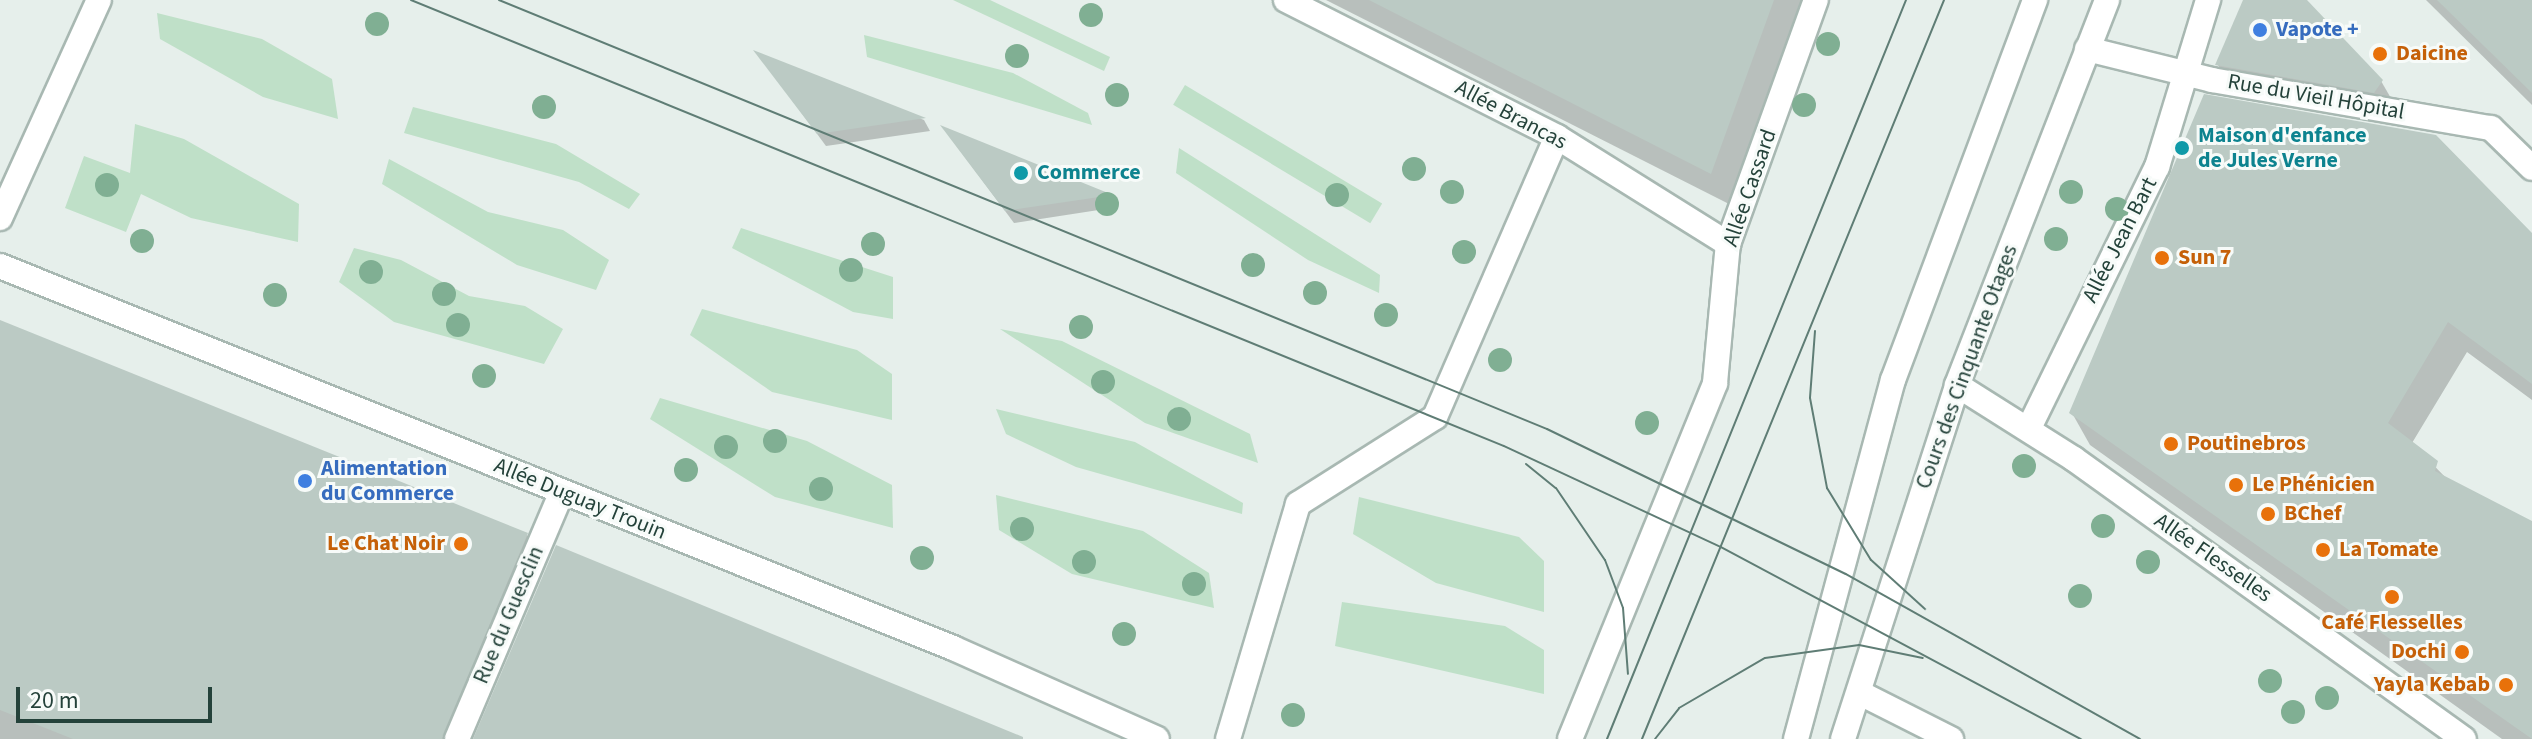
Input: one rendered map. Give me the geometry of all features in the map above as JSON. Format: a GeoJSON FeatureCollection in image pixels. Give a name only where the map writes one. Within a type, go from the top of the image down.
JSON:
{"type":"FeatureCollection","features":[{"type":"Feature","properties":{"kind":"street"},"geometry":{"type":"LineString","coordinates":[[0,218],[99,0]]}},
{"type":"Feature","properties":{"kind":"street","name":"Allée Brancas"},"geometry":{"type":"LineString","coordinates":[[1286,0],[1557,137],[1728,244]]}},
{"type":"Feature","properties":{"kind":"street","name":"Allée Cassard"},"geometry":{"type":"LineString","coordinates":[[1570,739],[1715,383],[1728,244],[1816,0]]}},
{"type":"Feature","properties":{"kind":"street"},"geometry":{"type":"LineString","coordinates":[[1796,739],[1893,380],[2035,0]]}},
{"type":"Feature","properties":{"kind":"street","name":"Cours des Cinquante Otages"},"geometry":{"type":"LineString","coordinates":[[1843,739],[1957,385],[2107,0]]}},
{"type":"Feature","properties":{"kind":"street","name":"Allée Jean Bart"},"geometry":{"type":"LineString","coordinates":[[2029,428],[2157,167],[2180,73],[2208,0]]}},
{"type":"Feature","properties":{"kind":"street","name":"Rue du Vieil Hôpital"},"geometry":{"type":"LineString","coordinates":[[2087,49],[2180,73],[2491,128],[2532,168]]}},
{"type":"Feature","properties":{"kind":"street"},"geometry":{"type":"LineString","coordinates":[[1228,739],[1298,504],[1435,417],[1557,137]]}},
{"type":"Feature","properties":{"kind":"street","name":"Allée Duguay Trouin"},"geometry":{"type":"LineString","coordinates":[[0,266],[953,648],[1157,739]]}},
{"type":"Feature","properties":{"kind":"street","name":"Allée Flesselles"},"geometry":{"type":"LineString","coordinates":[[1957,385],[2029,428],[2464,739]]}},
{"type":"Feature","properties":{"kind":"street","name":"Rue du Guesclin"},"geometry":{"type":"LineString","coordinates":[[457,739],[562,492]]}},
{"type":"Feature","properties":{"kind":"street"},"geometry":{"type":"LineString","coordinates":[[1860,693],[1951,739]]}},
{"type":"Feature","properties":{"kind":"green space"},"geometry":{"type":"Polygon","coordinates":[[[953,0],[990,0],[1110,57],[1104,71],[953,0]]]}},
{"type":"Feature","properties":{"kind":"green space"},"geometry":{"type":"Polygon","coordinates":[[[157,13],[262,39],[332,79],[338,119],[263,97],[160,39],[157,13]]]}},
{"type":"Feature","properties":{"kind":"green space"},"geometry":{"type":"Polygon","coordinates":[[[864,35],[1013,73],[1088,113],[1092,125],[867,57],[864,35]]]}},
{"type":"Feature","properties":{"kind":"green space"},"geometry":{"type":"Polygon","coordinates":[[[1185,85],[1382,203],[1370,223],[1173,105],[1185,85]]]}},
{"type":"Feature","properties":{"kind":"green space"},"geometry":{"type":"Polygon","coordinates":[[[413,107],[556,144],[640,194],[629,209],[579,182],[404,133],[413,107]]]}},
{"type":"Feature","properties":{"kind":"green space"},"geometry":{"type":"Polygon","coordinates":[[[135,124],[184,139],[299,204],[298,242],[191,218],[141,194],[126,232],[65,208],[84,156],[130,173],[135,124]]]}},
{"type":"Feature","properties":{"kind":"green space"},"geometry":{"type":"Polygon","coordinates":[[[1179,148],[1380,275],[1379,293],[1308,260],[1176,173],[1179,148]]]}},
{"type":"Feature","properties":{"kind":"green space"},"geometry":{"type":"Polygon","coordinates":[[[389,159],[488,212],[563,230],[609,260],[596,290],[517,265],[382,184],[389,159]]]}},
{"type":"Feature","properties":{"kind":"green space"},"geometry":{"type":"Polygon","coordinates":[[[741,228],[893,277],[893,319],[853,312],[732,248],[741,228]]]}},
{"type":"Feature","properties":{"kind":"green space"},"geometry":{"type":"Polygon","coordinates":[[[354,248],[401,260],[469,296],[525,306],[563,329],[544,364],[394,322],[339,282],[354,248]]]}},
{"type":"Feature","properties":{"kind":"green space"},"geometry":{"type":"Polygon","coordinates":[[[702,309],[857,350],[892,374],[892,420],[772,392],[690,335],[702,309]]]}},
{"type":"Feature","properties":{"kind":"green space"},"geometry":{"type":"Polygon","coordinates":[[[1000,329],[1062,341],[1250,434],[1258,463],[1145,423],[1000,329]]]}},
{"type":"Feature","properties":{"kind":"green space"},"geometry":{"type":"Polygon","coordinates":[[[660,398],[807,441],[892,485],[893,528],[775,497],[650,419],[660,398]]]}},
{"type":"Feature","properties":{"kind":"green space"},"geometry":{"type":"Polygon","coordinates":[[[996,409],[1135,442],[1243,503],[1242,514],[1076,467],[1006,434],[996,409]]]}},
{"type":"Feature","properties":{"kind":"green space"},"geometry":{"type":"Polygon","coordinates":[[[996,495],[1143,531],[1209,573],[1214,608],[1072,574],[999,530],[996,495]]]}},
{"type":"Feature","properties":{"kind":"green space"},"geometry":{"type":"Polygon","coordinates":[[[1359,497],[1519,537],[1544,561],[1544,612],[1436,583],[1353,534],[1359,497]]]}},
{"type":"Feature","properties":{"kind":"green space"},"geometry":{"type":"Polygon","coordinates":[[[1342,602],[1505,626],[1544,650],[1544,694],[1335,646],[1342,602]]]}},
{"type":"Feature","properties":{"kind":"building"},"geometry":{"type":"Polygon","coordinates":[[[1369,0],[1774,0],[1711,174],[1369,0]]]}},
{"type":"Feature","properties":{"kind":"building"},"geometry":{"type":"Polygon","coordinates":[[[2243,0],[2307,0],[2383,80],[2374,93],[2215,65],[2243,0]]]}},
{"type":"Feature","properties":{"kind":"building"},"geometry":{"type":"Polygon","coordinates":[[[2437,0],[2532,0],[2532,93],[2437,0]]]}},
{"type":"Feature","properties":{"kind":"building"},"geometry":{"type":"Polygon","coordinates":[[[753,50],[926,118],[817,134],[753,50]]]}},
{"type":"Feature","properties":{"kind":"building"},"geometry":{"type":"Polygon","coordinates":[[[2204,94],[2436,135],[2532,233],[2532,384],[2448,322],[2388,423],[2438,461],[2435,471],[2532,521],[2532,739],[2069,413],[2204,94]]]}},
{"type":"Feature","properties":{"kind":"building"},"geometry":{"type":"Polygon","coordinates":[[[940,125],[1113,195],[1005,211],[940,125]]]}},
{"type":"Feature","properties":{"kind":"building"},"geometry":{"type":"Polygon","coordinates":[[[0,320],[528,533],[442,739],[73,739],[0,710],[0,320]]]}},
{"type":"Feature","properties":{"kind":"building"},"geometry":{"type":"Polygon","coordinates":[[[556,545],[1023,737],[1023,739],[473,739],[556,545]]]}},
{"type":"Feature","properties":{"kind":"tram line"},"geometry":{"type":"LineString","coordinates":[[411,0],[1504,446],[1721,547],[2081,739]]}},
{"type":"Feature","properties":{"kind":"tram line"},"geometry":{"type":"LineString","coordinates":[[499,0],[1547,429],[1846,574],[2140,739]]}},
{"type":"Feature","properties":{"kind":"tram line"},"geometry":{"type":"LineString","coordinates":[[1607,739],[1906,0]]}},
{"type":"Feature","properties":{"kind":"tram line"},"geometry":{"type":"LineString","coordinates":[[1642,739],[1944,0]]}},
{"type":"Feature","properties":{"kind":"tram line"},"geometry":{"type":"LineString","coordinates":[[1815,331],[1810,398],[1827,488],[1871,560],[1925,609]]}},
{"type":"Feature","properties":{"kind":"tram line"},"geometry":{"type":"LineString","coordinates":[[1526,464],[1556,488],[1605,560],[1623,608],[1628,674]]}},
{"type":"Feature","properties":{"kind":"tram line"},"geometry":{"type":"LineString","coordinates":[[1655,739],[1679,708],[1765,658],[1859,645],[1923,658]]}},
{"type":"Feature","properties":{"kind":"place","name":"Vapote +"},"geometry":{"type":"Point","coordinates":[2260,30]}},
{"type":"Feature","properties":{"kind":"place","name":"Daicine"},"geometry":{"type":"Point","coordinates":[2380,54]}},
{"type":"Feature","properties":{"kind":"place","name":"Maison d'enfance de Jules Verne"},"geometry":{"type":"Point","coordinates":[2182,148]}},
{"type":"Feature","properties":{"kind":"place","name":"Commerce"},"geometry":{"type":"Point","coordinates":[1021,173]}},
{"type":"Feature","properties":{"kind":"place","name":"Sun 7"},"geometry":{"type":"Point","coordinates":[2162,258]}},
{"type":"Feature","properties":{"kind":"place","name":"Poutinebros"},"geometry":{"type":"Point","coordinates":[2171,444]}},
{"type":"Feature","properties":{"kind":"place","name":"Alimentation du Commerce"},"geometry":{"type":"Point","coordinates":[305,481]}},
{"type":"Feature","properties":{"kind":"place","name":"Le Phénicien"},"geometry":{"type":"Point","coordinates":[2236,485]}},
{"type":"Feature","properties":{"kind":"place","name":"BChef"},"geometry":{"type":"Point","coordinates":[2268,514]}},
{"type":"Feature","properties":{"kind":"place","name":"Le Chat Noir"},"geometry":{"type":"Point","coordinates":[461,544]}},
{"type":"Feature","properties":{"kind":"place","name":"La Tomate"},"geometry":{"type":"Point","coordinates":[2323,550]}},
{"type":"Feature","properties":{"kind":"place","name":"Café Flesselles"},"geometry":{"type":"Point","coordinates":[2392,597]}},
{"type":"Feature","properties":{"kind":"place","name":"Dochi"},"geometry":{"type":"Point","coordinates":[2462,652]}},
{"type":"Feature","properties":{"kind":"place","name":"Yayla Kebab"},"geometry":{"type":"Point","coordinates":[2506,685]}}]}
